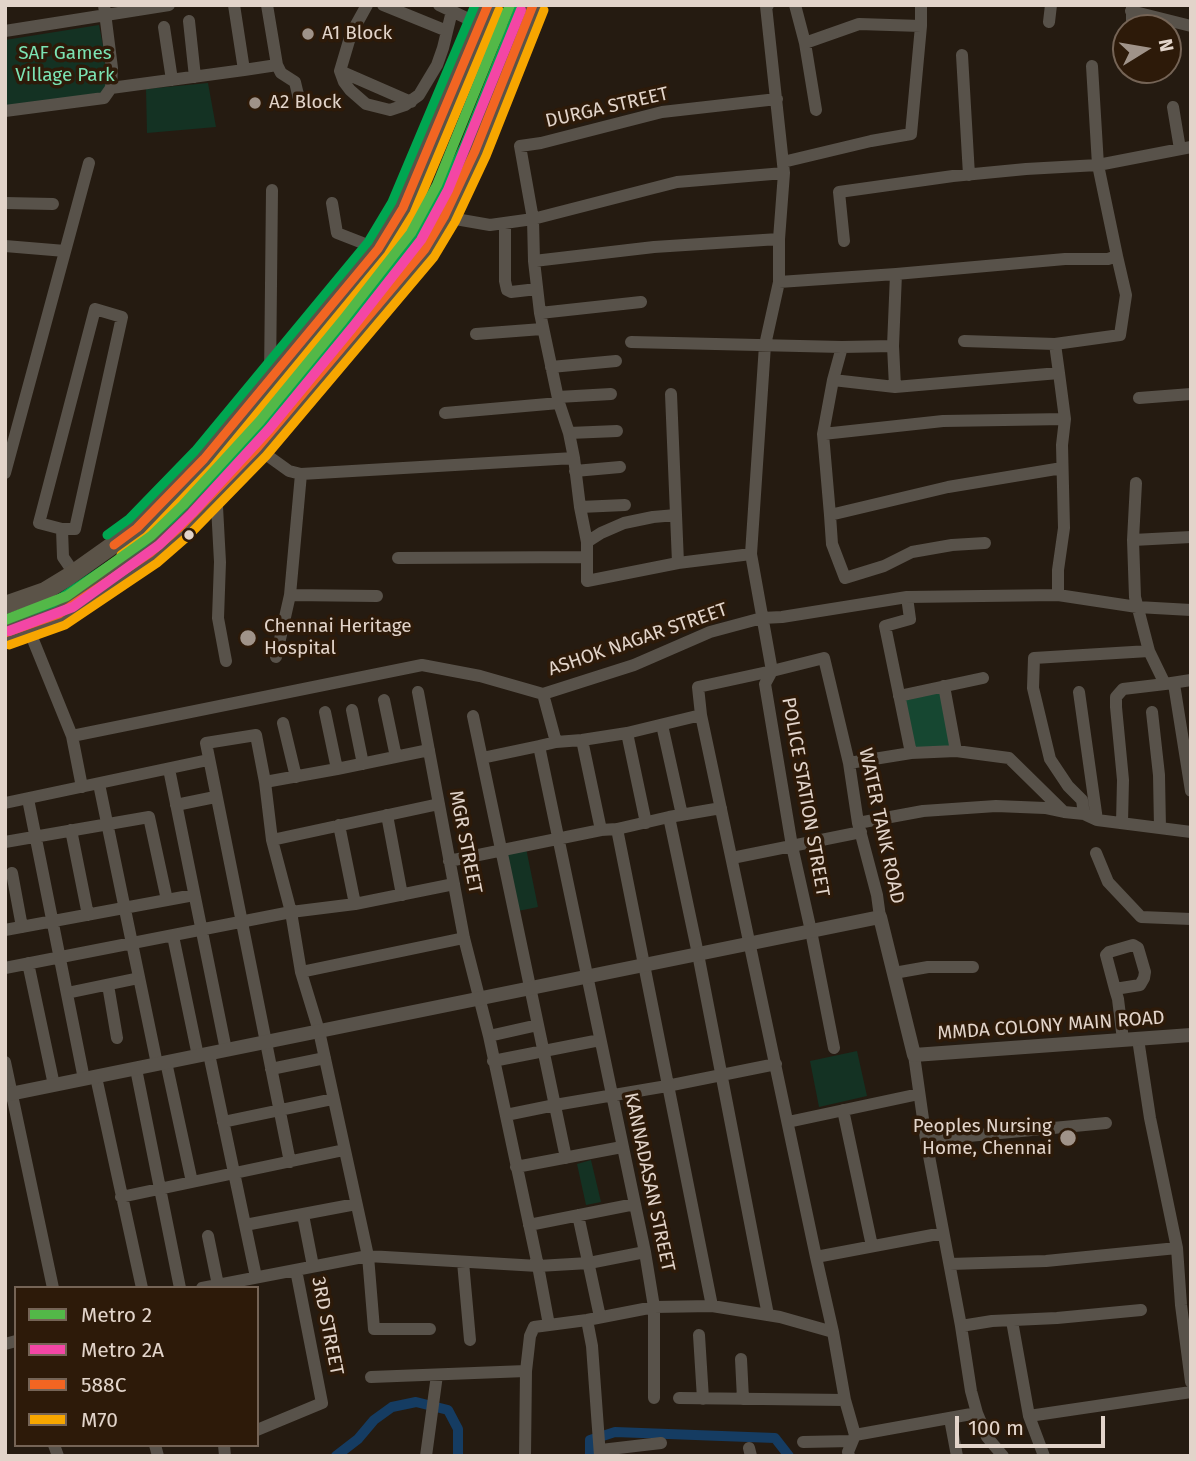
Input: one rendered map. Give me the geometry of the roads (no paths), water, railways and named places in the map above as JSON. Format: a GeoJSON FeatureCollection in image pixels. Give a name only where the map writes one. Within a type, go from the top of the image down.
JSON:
{"type":"FeatureCollection","features":[{"type":"Feature","properties":{"kind":"main road"},"geometry":{"type":"LineString","coordinates":[[5,605],[45,591],[136,528],[204,460],[378,249],[403,208],[488,5]]}},
{"type":"Feature","properties":{"kind":"main road"},"geometry":{"type":"LineString","coordinates":[[5,633],[59,614],[150,553],[180,527],[257,448],[425,249],[444,218],[475,150],[533,5]]}},
{"type":"Feature","properties":{"kind":"main road"},"geometry":{"type":"LineString","coordinates":[[479,24],[519,40]]}},
{"type":"Feature","properties":{"kind":"street"},"geometry":{"type":"LineString","coordinates":[[5,31],[104,11],[169,5]]}},
{"type":"Feature","properties":{"kind":"street"},"geometry":{"type":"LineString","coordinates":[[234,5],[244,70]]}},
{"type":"Feature","properties":{"kind":"street"},"geometry":{"type":"LineString","coordinates":[[267,5],[277,65],[281,74],[295,82],[299,99]]}},
{"type":"Feature","properties":{"kind":"street"},"geometry":{"type":"LineString","coordinates":[[367,5],[351,34],[340,71],[350,90],[366,104],[390,110],[411,102],[419,95],[437,65],[447,31],[445,8]]}},
{"type":"Feature","properties":{"kind":"street"},"geometry":{"type":"LineString","coordinates":[[383,5],[447,31]]}},
{"type":"Feature","properties":{"kind":"street","name":"POLICE STATION STREET"},"geometry":{"type":"LineString","coordinates":[[768,5],[783,168],[779,282],[765,345],[751,554],[772,671],[765,684],[792,846],[834,1048]]}},
{"type":"Feature","properties":{"kind":"street"},"geometry":{"type":"LineString","coordinates":[[795,5],[805,43],[816,110]]}},
{"type":"Feature","properties":{"kind":"street"},"geometry":{"type":"LineString","coordinates":[[444,218],[490,225],[533,219],[677,182],[783,168],[871,141],[911,134],[921,5]]}},
{"type":"Feature","properties":{"kind":"street"},"geometry":{"type":"LineString","coordinates":[[1049,22],[1051,5]]}},
{"type":"Feature","properties":{"kind":"street"},"geometry":{"type":"LineString","coordinates":[[445,8],[479,24]]}},
{"type":"Feature","properties":{"kind":"street"},"geometry":{"type":"LineString","coordinates":[[1132,8],[1191,26]]}},
{"type":"Feature","properties":{"kind":"street"},"geometry":{"type":"LineString","coordinates":[[5,111],[104,98],[111,88],[112,68],[104,11]]}},
{"type":"Feature","properties":{"kind":"street"},"geometry":{"type":"LineString","coordinates":[[189,21],[195,77]]}},
{"type":"Feature","properties":{"kind":"street"},"geometry":{"type":"LineString","coordinates":[[805,43],[859,24],[921,26]]}},
{"type":"Feature","properties":{"kind":"street"},"geometry":{"type":"LineString","coordinates":[[164,27],[172,80]]}},
{"type":"Feature","properties":{"kind":"street"},"geometry":{"type":"LineString","coordinates":[[961,55],[968,175]]}},
{"type":"Feature","properties":{"kind":"street"},"geometry":{"type":"LineString","coordinates":[[111,88],[277,65]]}},
{"type":"Feature","properties":{"kind":"street"},"geometry":{"type":"LineString","coordinates":[[964,341],[1055,344],[1120,335],[1126,295],[1098,164],[1092,66]]}},
{"type":"Feature","properties":{"kind":"street"},"geometry":{"type":"LineString","coordinates":[[340,71],[411,102]]}},
{"type":"Feature","properties":{"kind":"street","name":"DURGA STREET"},"geometry":{"type":"LineString","coordinates":[[533,219],[520,146],[662,113],[777,99]]}},
{"type":"Feature","properties":{"kind":"street"},"geometry":{"type":"LineString","coordinates":[[844,241],[839,192],[968,175],[1098,164],[1185,148],[1173,107]]}},
{"type":"Feature","properties":{"kind":"street"},"geometry":{"type":"LineString","coordinates":[[5,473],[89,163]]}},
{"type":"Feature","properties":{"kind":"street"},"geometry":{"type":"LineString","coordinates":[[270,379],[272,190]]}},
{"type":"Feature","properties":{"kind":"street"},"geometry":{"type":"LineString","coordinates":[[5,203],[53,204]]}},
{"type":"Feature","properties":{"kind":"street"},"geometry":{"type":"LineString","coordinates":[[332,203],[337,233],[378,249]]}},
{"type":"Feature","properties":{"kind":"street"},"geometry":{"type":"LineString","coordinates":[[533,219],[534,261],[542,329],[569,433],[587,542],[587,581],[678,563],[751,554]]}},
{"type":"Feature","properties":{"kind":"street"},"geometry":{"type":"LineString","coordinates":[[505,223],[507,289],[511,292],[537,289]]}},
{"type":"Feature","properties":{"kind":"street"},"geometry":{"type":"LineString","coordinates":[[534,261],[654,247],[779,239]]}},
{"type":"Feature","properties":{"kind":"street"},"geometry":{"type":"LineString","coordinates":[[5,246],[65,251]]}},
{"type":"Feature","properties":{"kind":"street"},"geometry":{"type":"LineString","coordinates":[[779,282],[1065,259],[1108,259],[1117,256]]}},
{"type":"Feature","properties":{"kind":"street"},"geometry":{"type":"LineString","coordinates":[[895,387],[893,346],[896,274]]}},
{"type":"Feature","properties":{"kind":"street"},"geometry":{"type":"LineString","coordinates":[[540,313],[641,302]]}},
{"type":"Feature","properties":{"kind":"street"},"geometry":{"type":"LineString","coordinates":[[95,309],[122,317],[75,529],[62,529],[39,523],[95,309]]}},
{"type":"Feature","properties":{"kind":"street"},"geometry":{"type":"LineString","coordinates":[[477,334],[542,329]]}},
{"type":"Feature","properties":{"kind":"street"},"geometry":{"type":"LineString","coordinates":[[631,342],[893,346]]}},
{"type":"Feature","properties":{"kind":"street"},"geometry":{"type":"LineString","coordinates":[[1055,344],[1065,419],[1062,445],[1064,528],[1058,570],[1058,595]]}},
{"type":"Feature","properties":{"kind":"street"},"geometry":{"type":"LineString","coordinates":[[842,347],[823,434],[832,544],[845,578],[884,566],[912,552],[951,545],[985,543]]}},
{"type":"Feature","properties":{"kind":"street"},"geometry":{"type":"LineString","coordinates":[[551,367],[616,361]]}},
{"type":"Feature","properties":{"kind":"street"},"geometry":{"type":"LineString","coordinates":[[833,380],[895,387],[1059,373]]}},
{"type":"Feature","properties":{"kind":"street"},"geometry":{"type":"LineString","coordinates":[[445,413],[611,394]]}},
{"type":"Feature","properties":{"kind":"street"},"geometry":{"type":"LineString","coordinates":[[671,394],[678,563]]}},
{"type":"Feature","properties":{"kind":"street"},"geometry":{"type":"LineString","coordinates":[[1139,398],[1191,394]]}},
{"type":"Feature","properties":{"kind":"street"},"geometry":{"type":"LineString","coordinates":[[823,434],[943,421],[1065,419]]}},
{"type":"Feature","properties":{"kind":"street"},"geometry":{"type":"LineString","coordinates":[[569,433],[617,431]]}},
{"type":"Feature","properties":{"kind":"street"},"geometry":{"type":"LineString","coordinates":[[257,448],[289,471],[301,474],[574,465],[620,467]]}},
{"type":"Feature","properties":{"kind":"street"},"geometry":{"type":"LineString","coordinates":[[830,515],[948,487],[1062,468]]}},
{"type":"Feature","properties":{"kind":"street"},"geometry":{"type":"LineString","coordinates":[[276,657],[290,595],[301,474]]}},
{"type":"Feature","properties":{"kind":"street"},"geometry":{"type":"LineString","coordinates":[[1136,483],[1133,540],[1137,607],[1149,651],[1170,684],[1191,790]]}},
{"type":"Feature","properties":{"kind":"street"},"geometry":{"type":"LineString","coordinates":[[216,488],[220,562],[218,618],[226,661]]}},
{"type":"Feature","properties":{"kind":"street"},"geometry":{"type":"LineString","coordinates":[[580,507],[625,505]]}},
{"type":"Feature","properties":{"kind":"street"},"geometry":{"type":"LineString","coordinates":[[587,542],[624,523],[676,514]]}},
{"type":"Feature","properties":{"kind":"street"},"geometry":{"type":"LineString","coordinates":[[62,529],[62,557],[74,573]]}},
{"type":"Feature","properties":{"kind":"street"},"geometry":{"type":"LineString","coordinates":[[1133,540],[1191,537]]}},
{"type":"Feature","properties":{"kind":"street"},"geometry":{"type":"LineString","coordinates":[[398,558],[587,557]]}},
{"type":"Feature","properties":{"kind":"street"},"geometry":{"type":"LineString","coordinates":[[290,595],[377,596]]}},
{"type":"Feature","properties":{"kind":"street","name":"ASHOK NAGAR STREET"},"geometry":{"type":"LineString","coordinates":[[72,736],[422,666],[480,676],[543,694],[634,665],[709,632],[762,618],[907,597],[1058,595],[1137,607],[1191,610]]}},
{"type":"Feature","properties":{"kind":"street"},"geometry":{"type":"LineString","coordinates":[[907,597],[910,619],[885,626],[911,753]]}},
{"type":"Feature","properties":{"kind":"street"},"geometry":{"type":"LineString","coordinates":[[27,625],[72,736],[82,787]]}},
{"type":"Feature","properties":{"kind":"street"},"geometry":{"type":"LineString","coordinates":[[1084,814],[1082,800],[1068,786],[1050,758],[1033,688],[1032,663],[1034,658],[1149,651]]}},
{"type":"Feature","properties":{"kind":"street","name":"WATER TANK ROAD"},"geometry":{"type":"LineString","coordinates":[[772,671],[824,657],[849,763],[880,917],[914,1055]]}},
{"type":"Feature","properties":{"kind":"street"},"geometry":{"type":"LineString","coordinates":[[772,671],[698,687],[701,715],[854,1438],[849,1456]]}},
{"type":"Feature","properties":{"kind":"street"},"geometry":{"type":"LineString","coordinates":[[899,696],[983,678]]}},
{"type":"Feature","properties":{"kind":"street"},"geometry":{"type":"LineString","coordinates":[[1122,823],[1124,780],[1116,696],[1123,689],[1191,680]]}},
{"type":"Feature","properties":{"kind":"street"},"geometry":{"type":"LineString","coordinates":[[944,686],[956,751]]}},
{"type":"Feature","properties":{"kind":"street","name":"MGR STREET"},"geometry":{"type":"LineString","coordinates":[[418,692],[464,938],[489,1036],[549,1325]]}},
{"type":"Feature","properties":{"kind":"street"},"geometry":{"type":"LineString","coordinates":[[1079,692],[1097,820]]}},
{"type":"Feature","properties":{"kind":"street"},"geometry":{"type":"LineString","coordinates":[[543,694],[556,742]]}},
{"type":"Feature","properties":{"kind":"street"},"geometry":{"type":"LineString","coordinates":[[384,700],[396,757]]}},
{"type":"Feature","properties":{"kind":"street"},"geometry":{"type":"LineString","coordinates":[[352,710],[363,764]]}},
{"type":"Feature","properties":{"kind":"street"},"geometry":{"type":"LineString","coordinates":[[325,712],[337,769]]}},
{"type":"Feature","properties":{"kind":"street"},"geometry":{"type":"LineString","coordinates":[[1152,712],[1159,775],[1160,828]]}},
{"type":"Feature","properties":{"kind":"street"},"geometry":{"type":"LineString","coordinates":[[482,758],[556,742],[627,733],[701,715]]}},
{"type":"Feature","properties":{"kind":"street"},"geometry":{"type":"LineString","coordinates":[[473,716],[566,1158]]}},
{"type":"Feature","properties":{"kind":"street"},"geometry":{"type":"LineString","coordinates":[[283,723],[296,777]]}},
{"type":"Feature","properties":{"kind":"street"},"geometry":{"type":"LineString","coordinates":[[662,725],[698,954],[768,1315]]}},
{"type":"Feature","properties":{"kind":"street"},"geometry":{"type":"LineString","coordinates":[[627,733],[646,823]]}},
{"type":"Feature","properties":{"kind":"street"},"geometry":{"type":"LineString","coordinates":[[290,1162],[205,743],[256,735],[272,840],[291,912],[301,972],[319,1031],[368,1256],[374,1329],[430,1329]]}},
{"type":"Feature","properties":{"kind":"street"},"geometry":{"type":"LineString","coordinates":[[582,740],[601,830]]}},
{"type":"Feature","properties":{"kind":"street","name":"KANNADASAN STREET"},"geometry":{"type":"LineString","coordinates":[[539,746],[645,1252],[654,1307],[654,1398]]}},
{"type":"Feature","properties":{"kind":"street"},"geometry":{"type":"LineString","coordinates":[[265,782],[429,750]]}},
{"type":"Feature","properties":{"kind":"street"},"geometry":{"type":"LineString","coordinates":[[849,763],[911,753],[956,751],[1009,758],[1064,812]]}},
{"type":"Feature","properties":{"kind":"street"},"geometry":{"type":"LineString","coordinates":[[5,803],[208,760]]}},
{"type":"Feature","properties":{"kind":"street"},"geometry":{"type":"LineString","coordinates":[[169,769],[226,1050]]}},
{"type":"Feature","properties":{"kind":"street"},"geometry":{"type":"LineString","coordinates":[[99,783],[139,978],[192,1182]]}},
{"type":"Feature","properties":{"kind":"street"},"geometry":{"type":"LineString","coordinates":[[176,805],[215,797]]}},
{"type":"Feature","properties":{"kind":"street"},"geometry":{"type":"LineString","coordinates":[[28,799],[67,993],[142,1286]]}},
{"type":"Feature","properties":{"kind":"street"},"geometry":{"type":"LineString","coordinates":[[272,840],[439,804]]}},
{"type":"Feature","properties":{"kind":"street"},"geometry":{"type":"LineString","coordinates":[[449,861],[721,808]]}},
{"type":"Feature","properties":{"kind":"street"},"geometry":{"type":"LineString","coordinates":[[732,858],[792,846],[923,811],[956,808],[1045,808],[1084,814],[1097,820],[1191,832]]}},
{"type":"Feature","properties":{"kind":"street"},"geometry":{"type":"LineString","coordinates":[[387,815],[402,895]]}},
{"type":"Feature","properties":{"kind":"street"},"geometry":{"type":"LineString","coordinates":[[5,842],[149,817],[167,900]]}},
{"type":"Feature","properties":{"kind":"street"},"geometry":{"type":"LineString","coordinates":[[339,825],[355,904]]}},
{"type":"Feature","properties":{"kind":"street"},"geometry":{"type":"LineString","coordinates":[[617,829],[712,1306]]}},
{"type":"Feature","properties":{"kind":"street"},"geometry":{"type":"LineString","coordinates":[[71,830],[88,915]]}},
{"type":"Feature","properties":{"kind":"street"},"geometry":{"type":"LineString","coordinates":[[1096,853],[1108,882],[1141,917],[1191,919]]}},
{"type":"Feature","properties":{"kind":"street"},"geometry":{"type":"LineString","coordinates":[[12,873],[22,927]]}},
{"type":"Feature","properties":{"kind":"street"},"geometry":{"type":"LineString","coordinates":[[5,968],[291,912],[355,904],[454,884]]}},
{"type":"Feature","properties":{"kind":"street"},"geometry":{"type":"LineString","coordinates":[[5,930],[194,895]]}},
{"type":"Feature","properties":{"kind":"street"},"geometry":{"type":"LineString","coordinates":[[8,1095],[880,917]]}},
{"type":"Feature","properties":{"kind":"street"},"geometry":{"type":"LineString","coordinates":[[173,936],[223,1122],[256,1277]]}},
{"type":"Feature","properties":{"kind":"street"},"geometry":{"type":"LineString","coordinates":[[301,972],[464,938]]}},
{"type":"Feature","properties":{"kind":"street"},"geometry":{"type":"LineString","coordinates":[[1115,989],[1140,985],[1144,978],[1145,972],[1138,948],[1132,945],[1106,955],[1115,989],[1118,999],[1123,1041]]}},
{"type":"Feature","properties":{"kind":"street"},"geometry":{"type":"LineString","coordinates":[[28,963],[54,1085]]}},
{"type":"Feature","properties":{"kind":"street"},"geometry":{"type":"LineString","coordinates":[[894,974],[928,967],[973,967]]}},
{"type":"Feature","properties":{"kind":"street"},"geometry":{"type":"LineString","coordinates":[[67,993],[139,978]]}},
{"type":"Feature","properties":{"kind":"street"},"geometry":{"type":"LineString","coordinates":[[108,985],[117,1038]]}},
{"type":"Feature","properties":{"kind":"street"},"geometry":{"type":"LineString","coordinates":[[489,1036],[538,1025]]}},
{"type":"Feature","properties":{"kind":"street","name":"MMDA COLONY MAIN ROAD"},"geometry":{"type":"LineString","coordinates":[[914,1055],[1191,1035]]}},
{"type":"Feature","properties":{"kind":"street"},"geometry":{"type":"LineString","coordinates":[[493,1061],[600,1040]]}},
{"type":"Feature","properties":{"kind":"street"},"geometry":{"type":"LineString","coordinates":[[1138,1040],[1150,1118],[1177,1248],[1187,1313],[1191,1382]]}},
{"type":"Feature","properties":{"kind":"street"},"geometry":{"type":"LineString","coordinates":[[914,1055],[926,1140],[971,1391],[987,1437],[1003,1456]]}},
{"type":"Feature","properties":{"kind":"street"},"geometry":{"type":"LineString","coordinates":[[271,1069],[325,1058]]}},
{"type":"Feature","properties":{"kind":"street"},"geometry":{"type":"LineString","coordinates":[[5,1062],[8,1095],[53,1286]]}},
{"type":"Feature","properties":{"kind":"street"},"geometry":{"type":"LineString","coordinates":[[506,1115],[776,1064]]}},
{"type":"Feature","properties":{"kind":"street"},"geometry":{"type":"LineString","coordinates":[[136,1069],[180,1286]]}},
{"type":"Feature","properties":{"kind":"street"},"geometry":{"type":"LineString","coordinates":[[788,1122],[919,1094]]}},
{"type":"Feature","properties":{"kind":"street"},"geometry":{"type":"LineString","coordinates":[[223,1122],[333,1098]]}},
{"type":"Feature","properties":{"kind":"street"},"geometry":{"type":"LineString","coordinates":[[843,1110],[872,1245]]}},
{"type":"Feature","properties":{"kind":"street"},"geometry":{"type":"LineString","coordinates":[[926,1140],[1106,1123]]}},
{"type":"Feature","properties":{"kind":"street"},"geometry":{"type":"LineString","coordinates":[[516,1167],[622,1147]]}},
{"type":"Feature","properties":{"kind":"street"},"geometry":{"type":"LineString","coordinates":[[121,1197],[344,1150]]}},
{"type":"Feature","properties":{"kind":"street"},"geometry":{"type":"LineString","coordinates":[[245,1225],[356,1204]]}},
{"type":"Feature","properties":{"kind":"street"},"geometry":{"type":"LineString","coordinates":[[529,1225],[635,1204]]}},
{"type":"Feature","properties":{"kind":"street"},"geometry":{"type":"LineString","coordinates":[[303,1214],[313,1266]]}},
{"type":"Feature","properties":{"kind":"street"},"geometry":{"type":"LineString","coordinates":[[578,1215],[589,1263],[600,1453],[661,1443]]}},
{"type":"Feature","properties":{"kind":"street"},"geometry":{"type":"LineString","coordinates":[[816,1257],[943,1233]]}},
{"type":"Feature","properties":{"kind":"street"},"geometry":{"type":"LineString","coordinates":[[208,1236],[218,1285]]}},
{"type":"Feature","properties":{"kind":"street"},"geometry":{"type":"LineString","coordinates":[[950,1264],[1046,1261],[1177,1248]]}},
{"type":"Feature","properties":{"kind":"street"},"geometry":{"type":"LineString","coordinates":[[213,1286],[368,1256],[538,1266],[589,1263],[645,1252]]}},
{"type":"Feature","properties":{"kind":"street"},"geometry":{"type":"LineString","coordinates":[[463,1262],[470,1340]]}},
{"type":"Feature","properties":{"kind":"street","name":"3RD STREET"},"geometry":{"type":"LineString","coordinates":[[259,1429],[322,1403],[296,1270]]}},
{"type":"Feature","properties":{"kind":"street"},"geometry":{"type":"LineString","coordinates":[[525,1456],[526,1371],[530,1336],[534,1327],[654,1307],[712,1306],[768,1315],[833,1332]]}},
{"type":"Feature","properties":{"kind":"street"},"geometry":{"type":"LineString","coordinates":[[961,1326],[992,1321],[1141,1310]]}},
{"type":"Feature","properties":{"kind":"street"},"geometry":{"type":"LineString","coordinates":[[1012,1321],[1029,1416],[1044,1456]]}},
{"type":"Feature","properties":{"kind":"street"},"geometry":{"type":"LineString","coordinates":[[699,1335],[703,1399]]}},
{"type":"Feature","properties":{"kind":"street"},"geometry":{"type":"LineString","coordinates":[[741,1359],[743,1399]]}},
{"type":"Feature","properties":{"kind":"street"},"geometry":{"type":"LineString","coordinates":[[371,1377],[526,1371]]}},
{"type":"Feature","properties":{"kind":"street"},"geometry":{"type":"LineString","coordinates":[[426,1456],[437,1375]]}},
{"type":"Feature","properties":{"kind":"street"},"geometry":{"type":"LineString","coordinates":[[1029,1416],[1191,1392]]}},
{"type":"Feature","properties":{"kind":"street"},"geometry":{"type":"LineString","coordinates":[[678,1398],[845,1400]]}},
{"type":"Feature","properties":{"kind":"street"},"geometry":{"type":"LineString","coordinates":[[803,1442],[854,1438],[977,1413]]}},
{"type":"Feature","properties":{"kind":"street"},"geometry":{"type":"LineString","coordinates":[[950,1419],[957,1456]]}},
{"type":"Feature","properties":{"kind":"waterway"},"geometry":{"type":"LineString","coordinates":[[336,1456],[392,1407],[416,1402],[448,1410],[458,1429],[458,1456]]}},
{"type":"Feature","properties":{"kind":"waterway"},"geometry":{"type":"LineString","coordinates":[[590,1456],[590,1440],[615,1432],[775,1438],[789,1456]]}},
{"type":"Feature","properties":{"kind":"metro line","name":"2"},"geometry":{"type":"LineString","coordinates":[[5,620],[67,596],[151,536],[260,421],[343,320],[411,233],[437,185],[510,5]]}},
{"type":"Feature","properties":{"kind":"metro line","name":"2A"},"geometry":{"type":"LineString","coordinates":[[9,631],[73,607],[159,545],[269,429],[421,240],[448,190],[521,10]]}},
{"type":"Feature","properties":{"kind":"place","name":"A1 Block"},"geometry":{"type":"Point","coordinates":[308,34]}},
{"type":"Feature","properties":{"kind":"place","name":"A2 Block"},"geometry":{"type":"Point","coordinates":[255,103]}},
{"type":"Feature","properties":{"kind":"place","name":"Chennai Heritage Hospital"},"geometry":{"type":"Point","coordinates":[248,638]}},
{"type":"Feature","properties":{"kind":"place","name":"Peoples Nursing Home, Chennai"},"geometry":{"type":"Point","coordinates":[1068,1138]}},
{"type":"Feature","properties":{"kind":"park label","name":"SAF Games Village Park"},"geometry":{"type":"Point","coordinates":[65,65]}}]}
